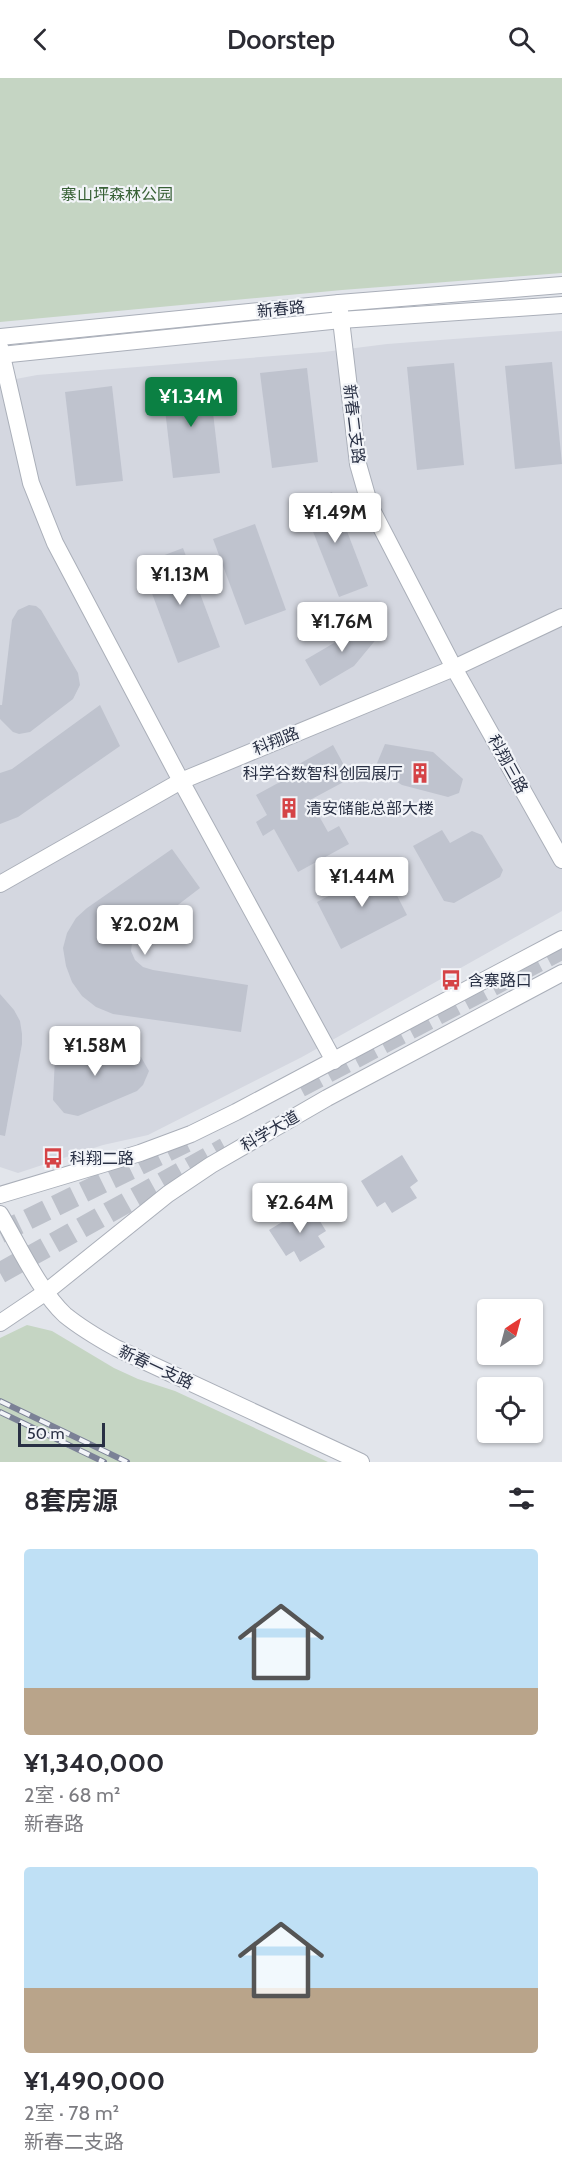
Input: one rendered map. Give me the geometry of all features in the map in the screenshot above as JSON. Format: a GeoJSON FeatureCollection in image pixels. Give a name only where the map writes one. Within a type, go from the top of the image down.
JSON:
{"type":"FeatureCollection","features":[{"type":"Feature","properties":{"kind":"street","name":"新春路"},"geometry":{"type":"LineString","coordinates":[[0,337],[339,303],[562,285]]}},
{"type":"Feature","properties":{"kind":"street","name":"新春二支路"},"geometry":{"type":"LineString","coordinates":[[339,303],[358,465],[370,506],[454,668]]}},
{"type":"Feature","properties":{"kind":"street","name":"新春路"},"geometry":{"type":"LineString","coordinates":[[1,352],[341,320],[562,306]]}},
{"type":"Feature","properties":{"kind":"street"},"geometry":{"type":"LineString","coordinates":[[1,352],[31,483],[55,543],[181,781],[334,1061]]}},
{"type":"Feature","properties":{"kind":"street","name":"科翔路"},"geometry":{"type":"LineString","coordinates":[[0,884],[181,781],[454,668],[562,617]]}},
{"type":"Feature","properties":{"kind":"street","name":"科翔三路"},"geometry":{"type":"LineString","coordinates":[[454,668],[562,860]]}},
{"type":"Feature","properties":{"kind":"street","name":"科学大道"},"geometry":{"type":"LineString","coordinates":[[0,1195],[150,1149],[236,1112],[562,939]]}},
{"type":"Feature","properties":{"kind":"street","name":"科学大道"},"geometry":{"type":"LineString","coordinates":[[0,1323],[46,1292],[168,1194],[211,1165],[312,1107],[562,973]]}},
{"type":"Feature","properties":{"kind":"street"},"geometry":{"type":"LineString","coordinates":[[300,1079],[310,1079],[319,1090],[312,1107]]}},
{"type":"Feature","properties":{"kind":"street","name":"新春一支路"},"geometry":{"type":"LineString","coordinates":[[0,1214],[46,1292],[64,1314],[89,1333],[116,1348],[361,1462]]}},
{"type":"Feature","properties":{"kind":"shaded area"},"geometry":{"type":"Polygon","coordinates":[[[562,331],[562,911],[302,1057],[148,1135],[103,1145],[18,1173],[0,1167],[0,382],[37,375],[562,331]]]}},
{"type":"Feature","properties":{"kind":"green space","name":"寨山坪森林公园"},"geometry":{"type":"Polygon","coordinates":[[[0,78],[562,78],[562,273],[342,290],[0,322],[0,78]]]}},
{"type":"Feature","properties":{"kind":"green space"},"geometry":{"type":"Polygon","coordinates":[[[27,1325],[52,1331],[114,1368],[138,1379],[175,1391],[328,1462],[0,1462],[0,1338],[27,1325]]]}},
{"type":"Feature","properties":{"kind":"building"},"geometry":{"type":"Polygon","coordinates":[[[552,362],[562,464],[515,469],[505,366],[552,362]]]}},
{"type":"Feature","properties":{"kind":"building"},"geometry":{"type":"Polygon","coordinates":[[[454,363],[464,465],[417,470],[407,367],[454,363]]]}},
{"type":"Feature","properties":{"kind":"building"},"geometry":{"type":"Polygon","coordinates":[[[307,368],[318,462],[272,468],[260,373],[307,368]]]}},
{"type":"Feature","properties":{"kind":"building"},"geometry":{"type":"Polygon","coordinates":[[[209,378],[220,473],[173,478],[162,384],[209,378]]]}},
{"type":"Feature","properties":{"kind":"building"},"geometry":{"type":"Polygon","coordinates":[[[112,386],[123,481],[76,486],[65,392],[112,386]]]}},
{"type":"Feature","properties":{"kind":"building"},"geometry":{"type":"Polygon","coordinates":[[[332,492],[368,586],[339,597],[302,504],[332,492]]]}},
{"type":"Feature","properties":{"kind":"building"},"geometry":{"type":"Polygon","coordinates":[[[255,524],[286,610],[245,625],[213,539],[255,524]]]}},
{"type":"Feature","properties":{"kind":"building"},"geometry":{"type":"Polygon","coordinates":[[[183,548],[220,647],[178,663],[141,564],[183,548]]]}},
{"type":"Feature","properties":{"kind":"building"},"geometry":{"type":"Polygon","coordinates":[[[29,605],[41,610],[78,673],[80,685],[73,699],[30,732],[19,734],[13,732],[0,719],[0,705],[2,705],[12,620],[18,610],[29,605]]]}},
{"type":"Feature","properties":{"kind":"building"},"geometry":{"type":"Polygon","coordinates":[[[355,618],[378,637],[354,666],[320,686],[305,660],[334,643],[355,618]]]}},
{"type":"Feature","properties":{"kind":"building"},"geometry":{"type":"Polygon","coordinates":[[[100,705],[120,746],[18,817],[0,824],[0,773],[12,769],[100,705]]]}},
{"type":"Feature","properties":{"kind":"building","name":"科学谷数智科创园展厅"},"geometry":{"type":"Polygon","coordinates":[[[385,744],[433,752],[463,779],[459,793],[448,797],[402,785],[375,768],[385,744]]]}},
{"type":"Feature","properties":{"kind":"building","name":"清安储能总部大楼"},"geometry":{"type":"Polygon","coordinates":[[[333,745],[351,778],[310,800],[328,832],[339,826],[349,844],[298,872],[274,829],[263,836],[256,822],[267,815],[256,795],[302,770],[299,764],[333,745]]]}},
{"type":"Feature","properties":{"kind":"building"},"geometry":{"type":"Polygon","coordinates":[[[442,830],[450,843],[472,831],[482,835],[503,870],[500,877],[454,903],[444,901],[413,846],[442,830]]]}},
{"type":"Feature","properties":{"kind":"building"},"geometry":{"type":"Polygon","coordinates":[[[172,849],[200,888],[136,937],[131,951],[135,960],[143,967],[153,970],[248,985],[241,1032],[113,1014],[96,1007],[82,996],[72,982],[63,948],[67,933],[76,918],[172,849]]]}},
{"type":"Feature","properties":{"kind":"building"},"geometry":{"type":"Polygon","coordinates":[[[383,868],[407,915],[341,949],[317,902],[383,868]]]}},
{"type":"Feature","properties":{"kind":"building"},"geometry":{"type":"Polygon","coordinates":[[[0,994],[14,1010],[20,1021],[22,1034],[5,1136],[0,1135],[0,994]]]}},
{"type":"Feature","properties":{"kind":"building"},"geometry":{"type":"Polygon","coordinates":[[[72,1043],[133,1053],[141,1057],[149,1071],[143,1085],[137,1091],[78,1116],[64,1113],[53,1100],[55,1057],[61,1047],[72,1043]]]}},
{"type":"Feature","properties":{"kind":"building"},"geometry":{"type":"Polygon","coordinates":[[[402,1155],[418,1181],[410,1187],[417,1198],[392,1213],[385,1202],[377,1207],[361,1181],[402,1155]]]}},
{"type":"Feature","properties":{"kind":"building"},"geometry":{"type":"Polygon","coordinates":[[[310,1205],[326,1231],[318,1236],[325,1247],[300,1262],[294,1251],[286,1256],[269,1230],[310,1205]]]}},
{"type":"Feature","properties":{"kind":"tunnel"},"geometry":{"type":"LineString","coordinates":[[300,1087],[562,949]]}},
{"type":"Feature","properties":{"kind":"tunnel"},"geometry":{"type":"LineString","coordinates":[[0,1233],[188,1141]]}},
{"type":"Feature","properties":{"kind":"tunnel"},"geometry":{"type":"LineString","coordinates":[[0,1273],[225,1148]]}},
{"type":"Feature","properties":{"kind":"railway"},"geometry":{"type":"LineString","coordinates":[[0,1401],[127,1462]]}},
{"type":"Feature","properties":{"kind":"railway"},"geometry":{"type":"LineString","coordinates":[[0,1412],[104,1462]]}},
{"type":"Feature","properties":{"kind":"place","name":"科学谷数智科创园展厅"},"geometry":{"type":"Point","coordinates":[420,773]}},
{"type":"Feature","properties":{"kind":"place","name":"清安储能总部大楼"},"geometry":{"type":"Point","coordinates":[289,808]}},
{"type":"Feature","properties":{"kind":"place","name":"含寨路口"},"geometry":{"type":"Point","coordinates":[451,980]}},
{"type":"Feature","properties":{"kind":"place","name":"科翔二路"},"geometry":{"type":"Point","coordinates":[53,1158]}}]}
